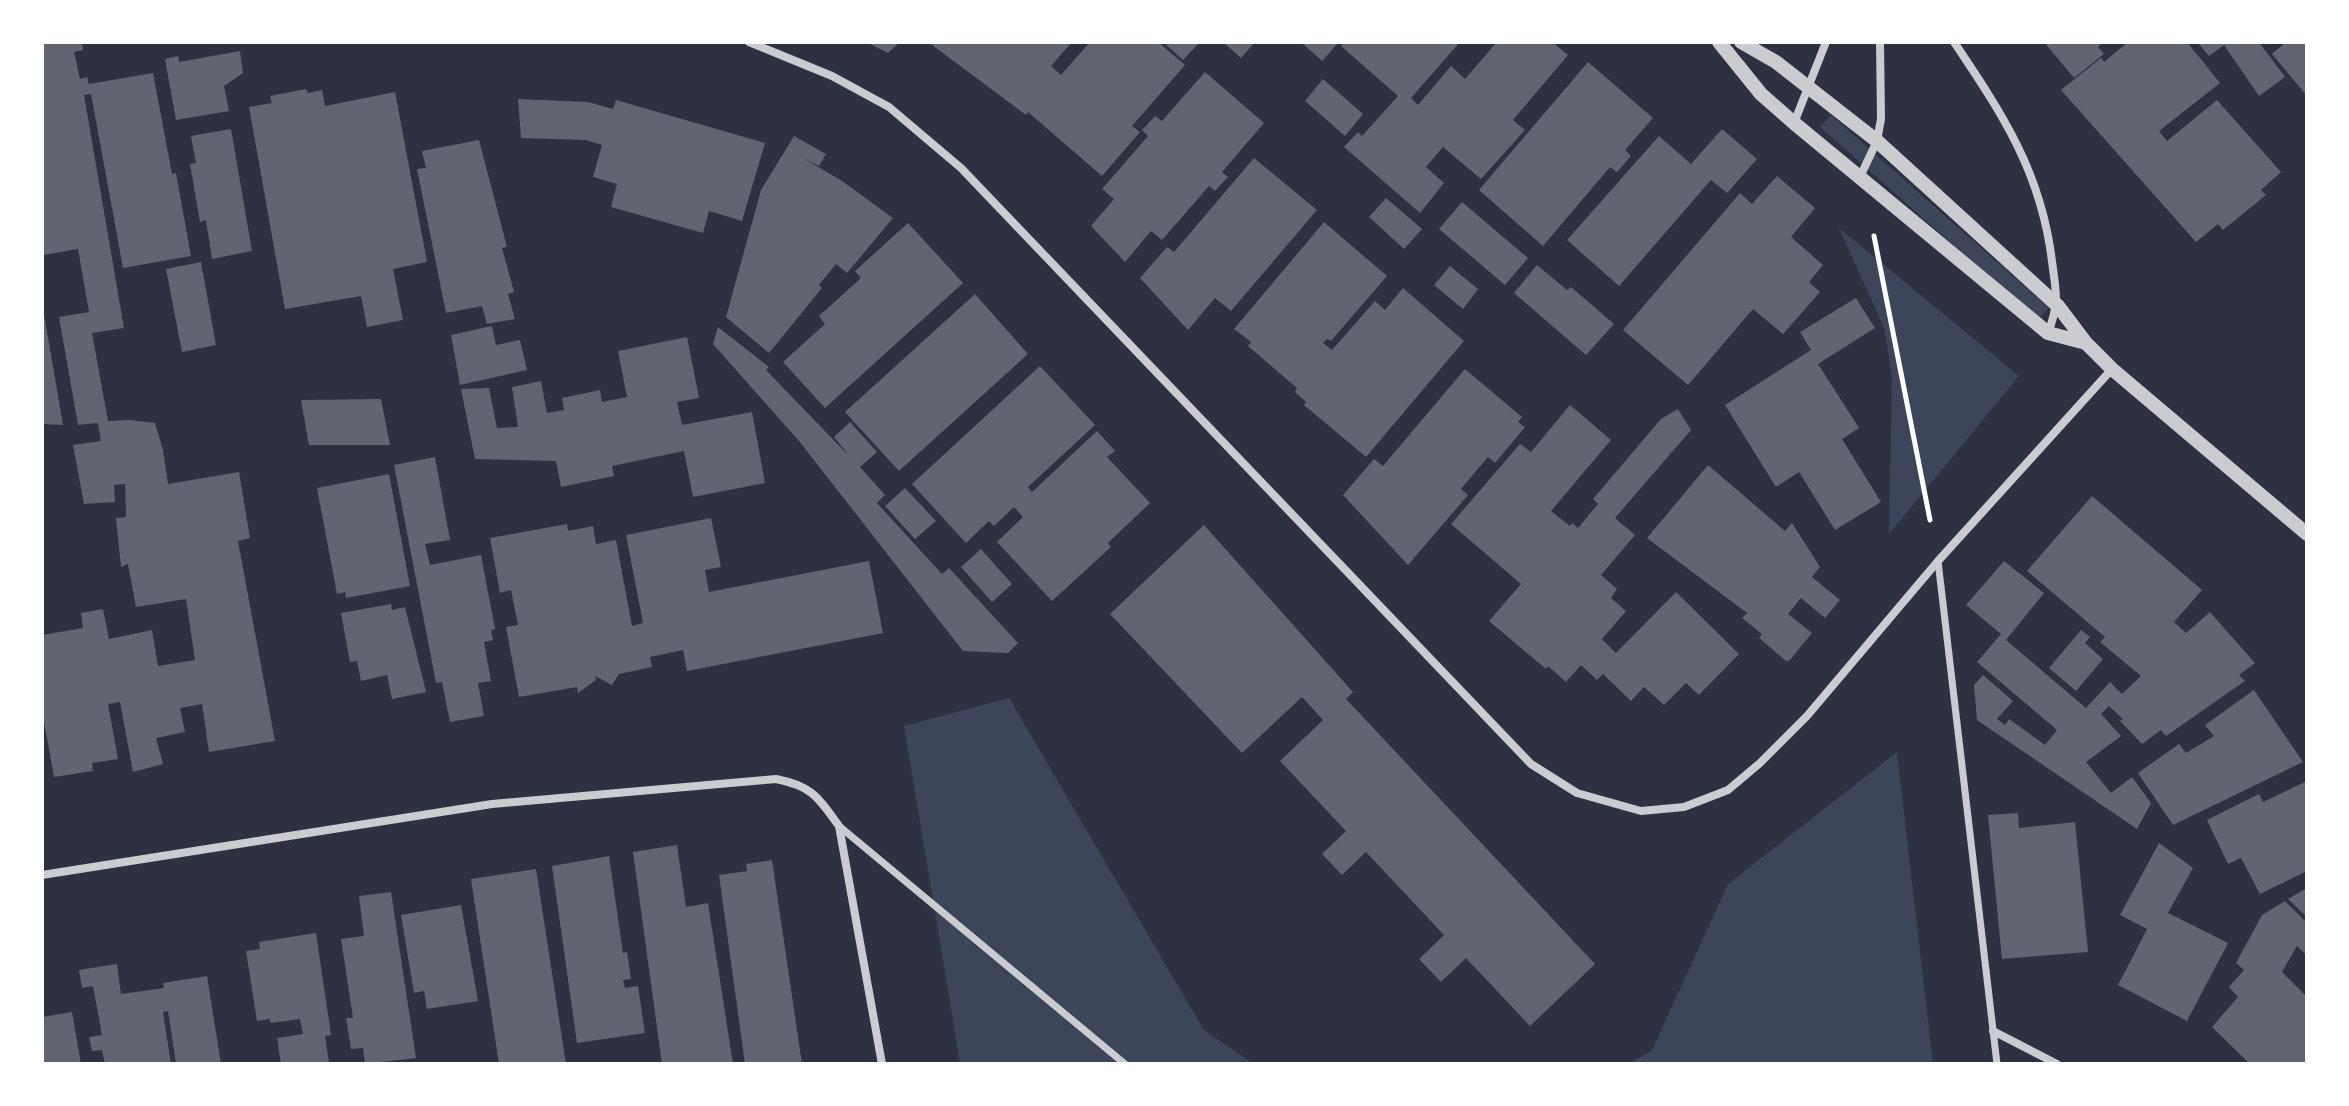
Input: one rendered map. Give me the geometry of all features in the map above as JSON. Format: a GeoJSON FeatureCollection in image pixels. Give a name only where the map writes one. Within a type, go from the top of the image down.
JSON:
{"type":"FeatureCollection","features":[{"type":"Feature","properties":{"kind":"street"},"geometry":{"type":"LineString","coordinates":[[749,42],[832,76],[889,107],[961,168],[1531,764],[1577,793],[1641,811],[1684,807],[1728,790],[1760,763],[1807,716],[1938,561],[2112,369]]}},
{"type":"Feature","properties":{"kind":"street"},"geometry":{"type":"LineString","coordinates":[[1719,42],[1761,94],[2048,333],[2086,343]]}},
{"type":"Feature","properties":{"kind":"street"},"geometry":{"type":"LineString","coordinates":[[1741,42],[1776,62],[1877,141],[2058,306],[2086,343],[2112,369],[2305,534]]}},
{"type":"Feature","properties":{"kind":"street"},"geometry":{"type":"LineString","coordinates":[[1794,123],[1826,42]]}},
{"type":"Feature","properties":{"kind":"street"},"geometry":{"type":"LineString","coordinates":[[1861,179],[1877,141],[1882,100],[1880,42]]}},
{"type":"Feature","properties":{"kind":"street"},"geometry":{"type":"LineString","coordinates":[[1954,42],[2016,138],[2035,182],[2047,224],[2058,306],[2048,333]]}},
{"type":"Feature","properties":{"kind":"street"},"geometry":{"type":"LineString","coordinates":[[1938,561],[1997,1064]]}},
{"type":"Feature","properties":{"kind":"street"},"geometry":{"type":"LineString","coordinates":[[42,875],[492,804],[776,779],[801,783],[822,802],[839,826],[1125,1064]]}},
{"type":"Feature","properties":{"kind":"street"},"geometry":{"type":"LineString","coordinates":[[839,826],[882,1064]]}},
{"type":"Feature","properties":{"kind":"street"},"geometry":{"type":"LineString","coordinates":[[1993,1031],[2057,1064]]}},
{"type":"Feature","properties":{"kind":"path"},"geometry":{"type":"LineString","coordinates":[[1861,179],[1938,561]]}},
{"type":"Feature","properties":{"kind":"shaded area"},"geometry":{"type":"Polygon","coordinates":[[[1831,115],[2049,308],[2038,320],[1820,127],[1831,115]]]}},
{"type":"Feature","properties":{"kind":"shaded area"},"geometry":{"type":"Polygon","coordinates":[[[1839,228],[2019,376],[1889,534],[1892,377],[1884,328],[1839,228]]]}},
{"type":"Feature","properties":{"kind":"shaded area"},"geometry":{"type":"Polygon","coordinates":[[[1009,698],[1204,1030],[1254,1064],[960,1064],[904,726],[1009,698]]]}},
{"type":"Feature","properties":{"kind":"shaded area"},"geometry":{"type":"Polygon","coordinates":[[[1897,752],[1933,1064],[1629,1064],[1652,1050],[1728,884],[1897,752]]]}},
{"type":"Feature","properties":{"kind":"building"},"geometry":{"type":"Polygon","coordinates":[[[42,42],[82,42],[83,50],[74,52],[80,79],[87,77],[89,84],[153,73],[191,256],[123,268],[91,94],[84,95],[124,328],[92,333],[108,421],[155,423],[168,484],[239,472],[250,538],[238,541],[275,741],[209,752],[202,704],[180,708],[185,732],[156,738],[163,764],[133,772],[120,702],[108,704],[118,759],[92,763],[93,771],[54,777],[42,711],[42,635],[83,628],[81,613],[103,609],[109,639],[152,630],[158,666],[195,660],[186,599],[136,607],[128,564],[121,567],[116,518],[126,517],[125,484],[114,485],[115,502],[84,504],[73,445],[101,441],[98,423],[78,425],[59,317],[89,312],[78,249],[44,255],[42,42]]]}},
{"type":"Feature","properties":{"kind":"building"},"geometry":{"type":"Polygon","coordinates":[[[866,42],[900,42],[888,53],[866,42]]]}},
{"type":"Feature","properties":{"kind":"building"},"geometry":{"type":"Polygon","coordinates":[[[928,42],[1072,42],[1051,66],[1061,75],[1090,42],[1158,42],[1185,65],[1132,126],[1140,132],[1102,176],[1028,112],[1026,115],[928,42]]]}},
{"type":"Feature","properties":{"kind":"building"},"geometry":{"type":"Polygon","coordinates":[[[1163,42],[1200,42],[1183,60],[1163,42]]]}},
{"type":"Feature","properties":{"kind":"building"},"geometry":{"type":"Polygon","coordinates":[[[1223,42],[1255,42],[1241,58],[1223,42]]]}},
{"type":"Feature","properties":{"kind":"building"},"geometry":{"type":"Polygon","coordinates":[[[1301,42],[1339,42],[1322,61],[1301,42]]]}},
{"type":"Feature","properties":{"kind":"building"},"geometry":{"type":"Polygon","coordinates":[[[1344,42],[1460,42],[1411,98],[1418,105],[1451,66],[1465,79],[1497,42],[1552,42],[1568,55],[1513,120],[1525,130],[1481,179],[1443,147],[1426,167],[1444,183],[1420,213],[1344,147],[1358,132],[1362,136],[1398,96],[1341,46],[1344,42]]]}},
{"type":"Feature","properties":{"kind":"building"},"geometry":{"type":"Polygon","coordinates":[[[2044,42],[2103,42],[2098,47],[2104,54],[2074,78],[2044,42]]]}},
{"type":"Feature","properties":{"kind":"building"},"geometry":{"type":"Polygon","coordinates":[[[2128,42],[2187,42],[2220,83],[2159,131],[2167,141],[2217,100],[2281,172],[2261,190],[2266,195],[2223,230],[2218,224],[2196,242],[2061,90],[2101,58],[2104,62],[2128,42]]]}},
{"type":"Feature","properties":{"kind":"building"},"geometry":{"type":"Polygon","coordinates":[[[2197,42],[2259,42],[2285,77],[2259,96],[2224,45],[2209,56],[2197,42]]]}},
{"type":"Feature","properties":{"kind":"building"},"geometry":{"type":"Polygon","coordinates":[[[2286,42],[2307,42],[2307,96],[2272,54],[2286,42]]]}},
{"type":"Feature","properties":{"kind":"building"},"geometry":{"type":"Polygon","coordinates":[[[240,51],[243,73],[224,86],[229,111],[176,120],[165,59],[178,56],[179,62],[240,51]]]}},
{"type":"Feature","properties":{"kind":"building"},"geometry":{"type":"Polygon","coordinates":[[[1588,62],[1653,118],[1625,150],[1631,156],[1617,172],[1610,167],[1543,246],[1479,190],[1588,62]]]}},
{"type":"Feature","properties":{"kind":"building"},"geometry":{"type":"Polygon","coordinates":[[[1205,72],[1264,123],[1222,172],[1228,177],[1215,191],[1209,186],[1162,240],[1151,231],[1125,262],[1091,226],[1114,199],[1102,189],[1148,136],[1142,130],[1155,116],[1162,121],[1205,72]]]}},
{"type":"Feature","properties":{"kind":"building"},"geometry":{"type":"Polygon","coordinates":[[[1323,79],[1363,114],[1345,136],[1305,101],[1323,79]]]}},
{"type":"Feature","properties":{"kind":"building"},"geometry":{"type":"Polygon","coordinates":[[[306,89],[308,93],[322,90],[325,106],[395,92],[427,262],[393,269],[403,320],[367,327],[361,296],[285,309],[249,107],[272,103],[270,96],[306,89]]]}},
{"type":"Feature","properties":{"kind":"building"},"geometry":{"type":"Polygon","coordinates":[[[518,99],[588,102],[613,109],[616,100],[765,143],[742,221],[709,211],[703,233],[611,207],[617,184],[593,177],[602,145],[586,140],[521,138],[518,99]]]}},
{"type":"Feature","properties":{"kind":"building"},"geometry":{"type":"Polygon","coordinates":[[[231,129],[252,251],[212,259],[206,220],[200,222],[190,164],[196,163],[191,136],[231,129]]]}},
{"type":"Feature","properties":{"kind":"building"},"geometry":{"type":"Polygon","coordinates":[[[1722,129],[1757,159],[1727,193],[1711,180],[1619,286],[1567,240],[1659,136],[1691,164],[1722,129]]]}},
{"type":"Feature","properties":{"kind":"building"},"geometry":{"type":"Polygon","coordinates":[[[794,136],[826,154],[819,166],[803,158],[842,181],[893,218],[847,273],[836,264],[819,285],[822,288],[769,353],[726,317],[761,190],[794,136]]]}},
{"type":"Feature","properties":{"kind":"building"},"geometry":{"type":"Polygon","coordinates":[[[479,140],[507,247],[502,248],[514,292],[508,294],[515,319],[487,324],[482,306],[446,313],[417,169],[426,168],[422,151],[479,140]]]}},
{"type":"Feature","properties":{"kind":"building"},"geometry":{"type":"Polygon","coordinates":[[[1254,158],[1317,210],[1231,311],[1215,298],[1188,330],[1140,278],[1167,247],[1174,252],[1254,158]]]}},
{"type":"Feature","properties":{"kind":"building"},"geometry":{"type":"Polygon","coordinates":[[[1777,176],[1815,208],[1791,237],[1823,265],[1809,282],[1820,292],[1783,334],[1753,309],[1688,385],[1623,330],[1740,193],[1752,204],[1777,176]]]}},
{"type":"Feature","properties":{"kind":"building"},"geometry":{"type":"Polygon","coordinates":[[[1386,198],[1422,229],[1404,249],[1369,217],[1386,198]]]}},
{"type":"Feature","properties":{"kind":"building"},"geometry":{"type":"Polygon","coordinates":[[[1462,202],[1528,258],[1505,285],[1439,229],[1462,202]]]}},
{"type":"Feature","properties":{"kind":"building"},"geometry":{"type":"Polygon","coordinates":[[[1324,222],[1387,276],[1331,341],[1327,339],[1323,343],[1332,350],[1375,301],[1385,310],[1403,288],[1464,341],[1366,457],[1304,405],[1306,402],[1295,392],[1297,388],[1248,346],[1251,342],[1234,329],[1324,222]]]}},
{"type":"Feature","properties":{"kind":"building"},"geometry":{"type":"Polygon","coordinates":[[[908,223],[963,283],[825,408],[783,362],[825,324],[819,316],[861,278],[855,271],[908,223]]]}},
{"type":"Feature","properties":{"kind":"building"},"geometry":{"type":"Polygon","coordinates":[[[201,262],[216,345],[182,352],[166,269],[201,262]]]}},
{"type":"Feature","properties":{"kind":"building"},"geometry":{"type":"Polygon","coordinates":[[[1537,265],[1567,290],[1571,287],[1614,324],[1586,355],[1514,293],[1537,265]]]}},
{"type":"Feature","properties":{"kind":"building"},"geometry":{"type":"Polygon","coordinates":[[[1450,266],[1478,289],[1463,309],[1434,285],[1450,266]]]}},
{"type":"Feature","properties":{"kind":"building"},"geometry":{"type":"Polygon","coordinates":[[[975,294],[1028,354],[899,471],[845,412],[975,294]]]}},
{"type":"Feature","properties":{"kind":"building"},"geometry":{"type":"Polygon","coordinates":[[[1856,298],[1875,328],[1818,364],[1859,428],[1842,439],[1881,502],[1835,530],[1799,472],[1776,487],[1725,405],[1811,350],[1800,332],[1856,298]]]}},
{"type":"Feature","properties":{"kind":"building"},"geometry":{"type":"Polygon","coordinates":[[[44,314],[63,425],[42,424],[44,314]]]}},
{"type":"Feature","properties":{"kind":"building"},"geometry":{"type":"Polygon","coordinates":[[[492,326],[496,345],[520,340],[527,370],[460,385],[451,335],[492,326]]]}},
{"type":"Feature","properties":{"kind":"building"},"geometry":{"type":"Polygon","coordinates":[[[718,327],[769,367],[766,370],[849,456],[834,437],[850,422],[877,452],[860,467],[885,495],[877,503],[942,574],[949,568],[1018,643],[1008,653],[963,651],[799,441],[713,344],[718,327]]]}},
{"type":"Feature","properties":{"kind":"building"},"geometry":{"type":"Polygon","coordinates":[[[687,337],[699,398],[677,402],[682,425],[752,412],[765,483],[693,497],[684,451],[612,466],[614,476],[561,487],[556,461],[475,459],[461,389],[489,388],[497,428],[518,427],[512,387],[541,381],[547,413],[564,410],[562,398],[600,390],[602,402],[627,397],[618,351],[687,337]]]}},
{"type":"Feature","properties":{"kind":"building"},"geometry":{"type":"Polygon","coordinates":[[[1040,366],[1095,425],[1028,487],[1032,492],[1097,431],[1115,451],[1107,457],[1150,503],[1108,543],[1111,547],[1052,601],[997,542],[1023,517],[1014,507],[994,526],[989,521],[966,543],[912,484],[1040,366]]]}},
{"type":"Feature","properties":{"kind":"building"},"geometry":{"type":"Polygon","coordinates":[[[1465,369],[1522,417],[1518,422],[1525,427],[1495,463],[1488,457],[1461,489],[1468,495],[1408,565],[1343,495],[1374,459],[1383,466],[1465,369]]]}},
{"type":"Feature","properties":{"kind":"building"},"geometry":{"type":"Polygon","coordinates":[[[381,399],[390,445],[309,445],[301,400],[381,399]]]}},
{"type":"Feature","properties":{"kind":"building"},"geometry":{"type":"Polygon","coordinates":[[[1570,405],[1611,440],[1551,511],[1570,526],[1572,523],[1578,528],[1598,504],[1593,499],[1661,419],[1678,409],[1691,430],[1615,518],[1635,535],[1601,575],[1617,589],[1611,598],[1626,611],[1602,639],[1616,653],[1676,592],[1739,654],[1699,695],[1686,683],[1664,705],[1644,687],[1631,701],[1603,674],[1597,680],[1581,665],[1566,682],[1489,621],[1521,584],[1451,524],[1520,444],[1531,452],[1570,405]]]}},
{"type":"Feature","properties":{"kind":"building"},"geometry":{"type":"Polygon","coordinates":[[[435,457],[450,540],[425,544],[430,565],[481,555],[495,629],[491,630],[493,640],[484,642],[491,681],[478,683],[484,716],[450,722],[442,682],[436,683],[394,465],[435,457]]]}},
{"type":"Feature","properties":{"kind":"building"},"geometry":{"type":"Polygon","coordinates":[[[1708,465],[1785,531],[1792,523],[1820,567],[1812,577],[1840,600],[1825,618],[1801,598],[1788,614],[1812,633],[1790,660],[1786,661],[1759,638],[1762,634],[1742,618],[1747,613],[1647,538],[1708,465]]]}},
{"type":"Feature","properties":{"kind":"building"},"geometry":{"type":"Polygon","coordinates":[[[389,474],[410,586],[346,598],[345,592],[337,594],[317,488],[389,474]]]}},
{"type":"Feature","properties":{"kind":"building"},"geometry":{"type":"Polygon","coordinates":[[[905,488],[936,521],[915,539],[885,506],[905,488]]]}},
{"type":"Feature","properties":{"kind":"building"},"geometry":{"type":"Polygon","coordinates":[[[2092,496],[2202,590],[2174,622],[2186,633],[2210,612],[2255,663],[2239,675],[2245,681],[2166,736],[2161,730],[2142,744],[2109,706],[2101,714],[2121,736],[2086,762],[2111,793],[2132,777],[2151,803],[2137,829],[1977,720],[1974,685],[1983,675],[2013,701],[1997,719],[2005,725],[2009,719],[2045,745],[2057,730],[1977,662],[2001,634],[1966,605],[2004,561],[2044,593],[2006,640],[2086,708],[2110,682],[2122,694],[2141,676],[2100,642],[2105,637],[2027,571],[2092,496]]]}},
{"type":"Feature","properties":{"kind":"building"},"geometry":{"type":"Polygon","coordinates":[[[711,518],[721,567],[705,570],[709,592],[869,561],[883,633],[687,671],[683,650],[650,657],[652,667],[619,674],[612,685],[595,676],[596,680],[578,693],[577,687],[519,697],[506,627],[518,625],[511,590],[500,593],[490,538],[567,524],[568,531],[593,526],[596,544],[616,540],[632,626],[643,623],[626,535],[711,518]]]}},
{"type":"Feature","properties":{"kind":"building"},"geometry":{"type":"Polygon","coordinates":[[[1204,525],[1353,692],[1346,699],[1595,964],[1530,1026],[1466,958],[1441,982],[1419,959],[1444,935],[1366,852],[1342,875],[1322,854],[1346,831],[1280,761],[1323,720],[1302,697],[1242,753],[1110,614],[1204,525]]]}},
{"type":"Feature","properties":{"kind":"building"},"geometry":{"type":"Polygon","coordinates":[[[981,549],[1012,584],[992,602],[961,567],[981,549]]]}},
{"type":"Feature","properties":{"kind":"building"},"geometry":{"type":"Polygon","coordinates":[[[391,604],[392,610],[405,607],[426,692],[392,699],[387,675],[361,681],[357,661],[350,662],[341,613],[391,604]]]}},
{"type":"Feature","properties":{"kind":"building"},"geometry":{"type":"Polygon","coordinates":[[[2081,630],[2090,637],[2085,643],[2103,659],[2076,691],[2049,668],[2081,630]]]}},
{"type":"Feature","properties":{"kind":"building"},"geometry":{"type":"Polygon","coordinates":[[[2254,690],[2303,762],[2173,825],[2138,773],[2179,744],[2186,753],[2214,736],[2205,725],[2254,690]]]}},
{"type":"Feature","properties":{"kind":"building"},"geometry":{"type":"Polygon","coordinates":[[[2307,781],[2307,871],[2260,894],[2241,858],[2228,864],[2207,820],[2259,794],[2263,802],[2307,781]]]}},
{"type":"Feature","properties":{"kind":"building"},"geometry":{"type":"Polygon","coordinates":[[[2018,813],[2019,828],[2075,822],[2088,952],[2002,959],[1988,815],[2018,813]]]}},
{"type":"Feature","properties":{"kind":"building"},"geometry":{"type":"Polygon","coordinates":[[[2159,843],[2193,868],[2168,913],[2228,943],[2187,1021],[2118,985],[2147,929],[2120,915],[2159,843]]]}},
{"type":"Feature","properties":{"kind":"building"},"geometry":{"type":"Polygon","coordinates":[[[677,845],[686,907],[708,903],[733,1064],[662,1064],[633,852],[677,845]]]}},
{"type":"Feature","properties":{"kind":"building"},"geometry":{"type":"Polygon","coordinates":[[[609,856],[623,953],[627,952],[631,979],[623,980],[625,988],[638,986],[645,1033],[577,1043],[552,866],[609,856]]]}},
{"type":"Feature","properties":{"kind":"building"},"geometry":{"type":"Polygon","coordinates":[[[772,860],[802,1064],[745,1064],[719,875],[747,871],[746,864],[772,860]]]}},
{"type":"Feature","properties":{"kind":"building"},"geometry":{"type":"Polygon","coordinates":[[[536,869],[566,1064],[499,1064],[471,879],[536,869]]]}},
{"type":"Feature","properties":{"kind":"building"},"geometry":{"type":"Polygon","coordinates":[[[2307,888],[2307,917],[2288,899],[2307,888]]]}},
{"type":"Feature","properties":{"kind":"building"},"geometry":{"type":"Polygon","coordinates":[[[391,892],[416,1058],[365,1064],[363,1048],[351,1049],[346,1018],[353,1018],[341,939],[364,936],[359,896],[391,892]]]}},
{"type":"Feature","properties":{"kind":"building"},"geometry":{"type":"Polygon","coordinates":[[[2285,901],[2307,923],[2307,956],[2297,946],[2282,972],[2307,997],[2307,1064],[2250,1064],[2212,1027],[2238,997],[2229,987],[2244,970],[2236,963],[2262,915],[2285,901]]]}},
{"type":"Feature","properties":{"kind":"building"},"geometry":{"type":"Polygon","coordinates":[[[461,905],[478,1001],[427,1009],[424,991],[414,993],[401,915],[461,905]]]}},
{"type":"Feature","properties":{"kind":"building"},"geometry":{"type":"Polygon","coordinates":[[[316,933],[331,1035],[325,1036],[329,1062],[281,1064],[277,1038],[303,1034],[300,1019],[271,1023],[270,1019],[257,1021],[246,951],[260,949],[259,942],[316,933]]]}},
{"type":"Feature","properties":{"kind":"building"},"geometry":{"type":"Polygon","coordinates":[[[117,964],[121,994],[164,988],[163,983],[207,976],[221,1064],[176,1064],[168,1011],[163,1012],[171,1064],[105,1064],[102,1050],[92,1051],[89,1037],[102,1035],[93,986],[82,988],[79,970],[117,964]]]}},
{"type":"Feature","properties":{"kind":"building"},"geometry":{"type":"Polygon","coordinates":[[[72,1012],[81,1064],[42,1064],[42,1017],[72,1012]]]}}]}
